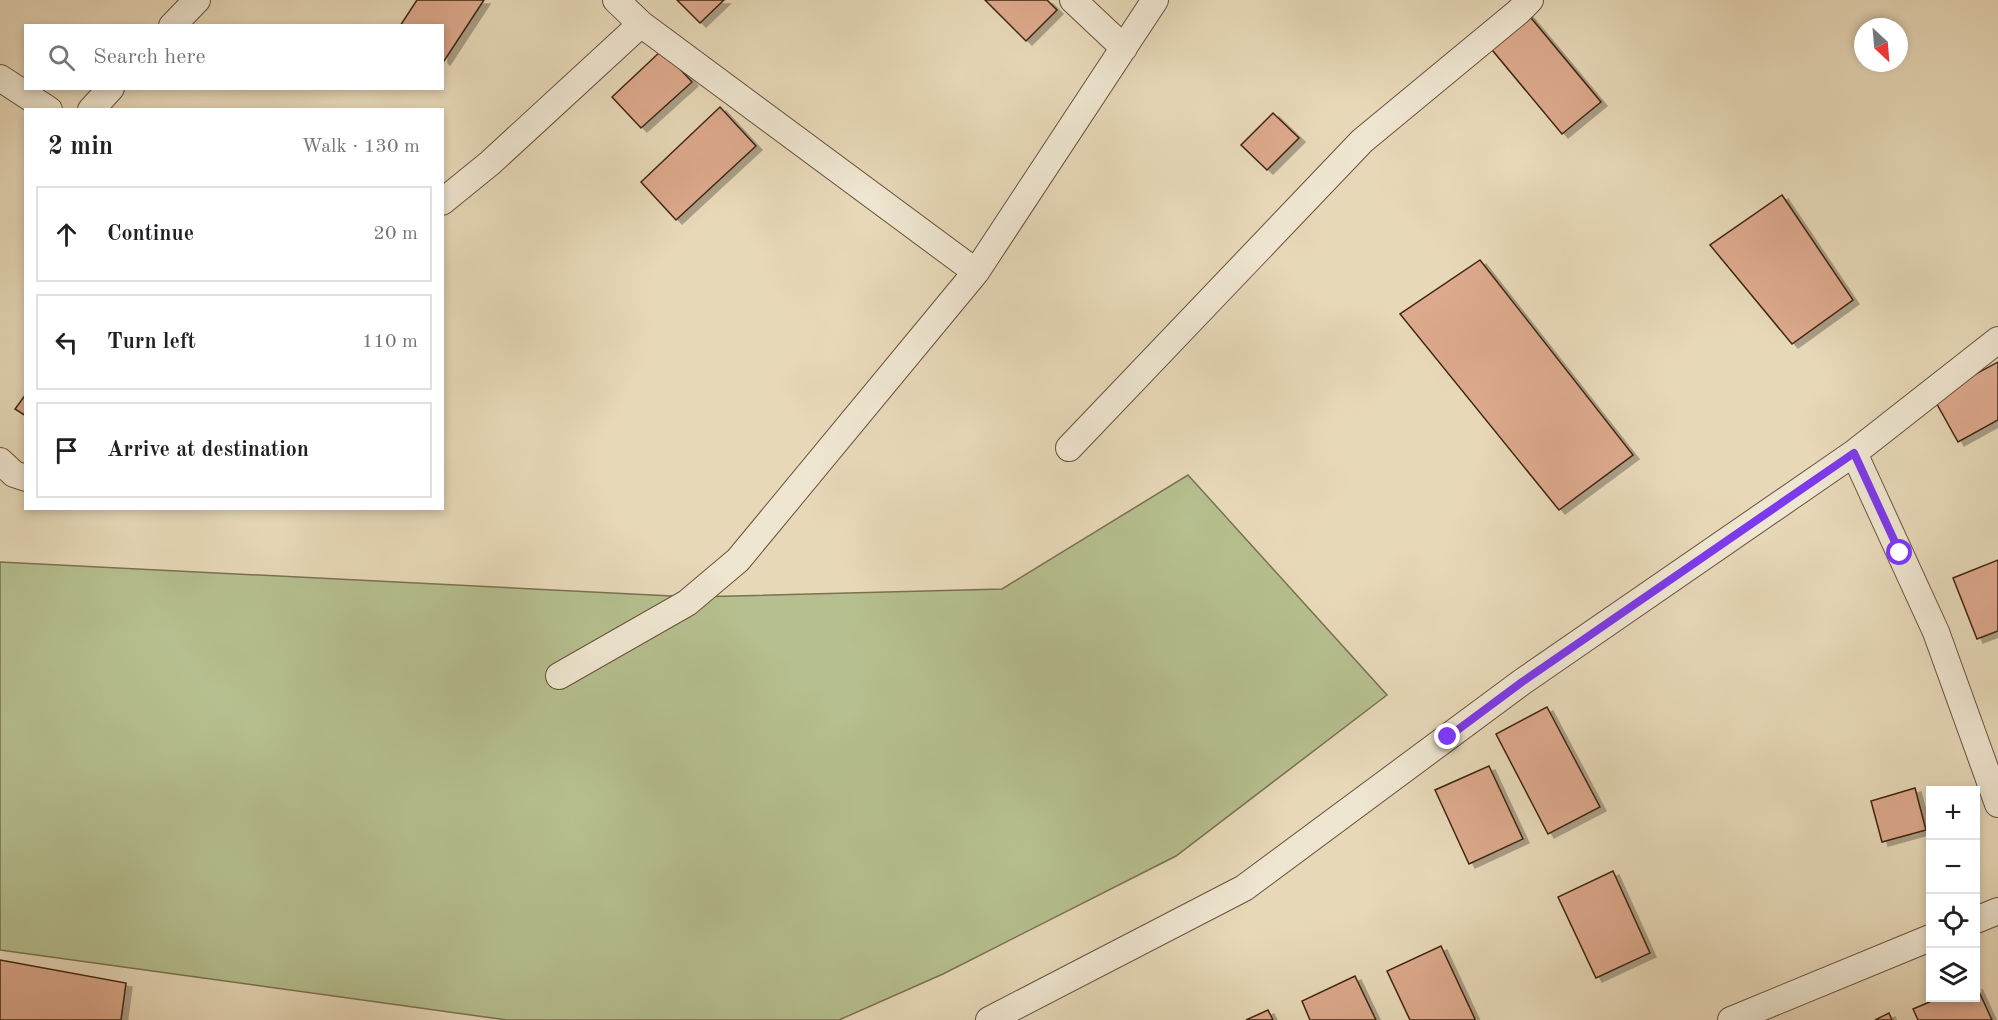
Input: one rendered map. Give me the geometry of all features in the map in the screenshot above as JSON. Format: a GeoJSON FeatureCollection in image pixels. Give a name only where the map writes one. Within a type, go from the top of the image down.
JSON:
{"type":"FeatureCollection","features":[{"type":"Feature","properties":{"kind":"street"},"geometry":{"type":"LineString","coordinates":[[174,24],[197,0]]}},
{"type":"Feature","properties":{"kind":"street"},"geometry":{"type":"LineString","coordinates":[[616,0],[641,24],[976,272]]}},
{"type":"Feature","properties":{"kind":"street"},"geometry":{"type":"LineString","coordinates":[[1073,0],[1124,48]]}},
{"type":"Feature","properties":{"kind":"street"},"geometry":{"type":"LineString","coordinates":[[558,676],[687,603],[738,560],[976,272],[1155,0]]}},
{"type":"Feature","properties":{"kind":"street"},"geometry":{"type":"LineString","coordinates":[[1069,448],[1362,141],[1530,0]]}},
{"type":"Feature","properties":{"kind":"street"},"geometry":{"type":"LineString","coordinates":[[444,200],[490,163],[641,24]]}},
{"type":"Feature","properties":{"kind":"street"},"geometry":{"type":"LineString","coordinates":[[0,78],[46,108]]}},
{"type":"Feature","properties":{"kind":"street"},"geometry":{"type":"LineString","coordinates":[[93,108],[109,90]]}},
{"type":"Feature","properties":{"kind":"street"},"geometry":{"type":"LineString","coordinates":[[989,1020],[1244,888],[1522,682],[1854,453],[1998,340]]}},
{"type":"Feature","properties":{"kind":"street"},"geometry":{"type":"LineString","coordinates":[[1854,453],[1936,632],[1998,804]]}},
{"type":"Feature","properties":{"kind":"street"},"geometry":{"type":"LineString","coordinates":[[0,461],[14,474],[24,477]]}},
{"type":"Feature","properties":{"kind":"street"},"geometry":{"type":"LineString","coordinates":[[1980,918],[1998,911]]}},
{"type":"Feature","properties":{"kind":"street"},"geometry":{"type":"LineString","coordinates":[[1731,1020],[1926,940]]}},
{"type":"Feature","properties":{"kind":"green space"},"geometry":{"type":"Polygon","coordinates":[[[1188,475],[1387,695],[1176,856],[943,974],[839,1020],[507,1020],[0,950],[0,562],[692,597],[1002,589],[1188,475]]]}},
{"type":"Feature","properties":{"kind":"building"},"geometry":{"type":"Polygon","coordinates":[[[417,0],[484,0],[444,61],[444,24],[401,24],[417,0]]]}},
{"type":"Feature","properties":{"kind":"building"},"geometry":{"type":"Polygon","coordinates":[[[677,0],[724,0],[700,23],[677,0]]]}},
{"type":"Feature","properties":{"kind":"building"},"geometry":{"type":"Polygon","coordinates":[[[985,0],[1047,0],[1057,10],[1026,41],[985,0]]]}},
{"type":"Feature","properties":{"kind":"building"},"geometry":{"type":"Polygon","coordinates":[[[1527,13],[1601,102],[1562,134],[1488,45],[1527,13]]]}},
{"type":"Feature","properties":{"kind":"building"},"geometry":{"type":"Polygon","coordinates":[[[662,50],[692,82],[641,128],[612,97],[662,50]]]}},
{"type":"Feature","properties":{"kind":"building"},"geometry":{"type":"Polygon","coordinates":[[[720,107],[756,146],[676,220],[641,182],[720,107]]]}},
{"type":"Feature","properties":{"kind":"building"},"geometry":{"type":"Polygon","coordinates":[[[1273,113],[1299,138],[1267,170],[1241,145],[1273,113]]]}},
{"type":"Feature","properties":{"kind":"building"},"geometry":{"type":"Polygon","coordinates":[[[1782,195],[1853,300],[1792,344],[1710,245],[1782,195]]]}},
{"type":"Feature","properties":{"kind":"building"},"geometry":{"type":"Polygon","coordinates":[[[1480,260],[1633,455],[1559,510],[1400,314],[1480,260]]]}},
{"type":"Feature","properties":{"kind":"building"},"geometry":{"type":"Polygon","coordinates":[[[1998,362],[1998,420],[1958,442],[1933,397],[1998,362]]]}},
{"type":"Feature","properties":{"kind":"building"},"geometry":{"type":"Polygon","coordinates":[[[24,397],[24,415],[15,409],[24,397]]]}},
{"type":"Feature","properties":{"kind":"building"},"geometry":{"type":"Polygon","coordinates":[[[1998,560],[1998,631],[1977,639],[1953,578],[1998,560]]]}},
{"type":"Feature","properties":{"kind":"building"},"geometry":{"type":"Polygon","coordinates":[[[1547,707],[1600,807],[1548,834],[1496,734],[1547,707]]]}},
{"type":"Feature","properties":{"kind":"building"},"geometry":{"type":"Polygon","coordinates":[[[1489,766],[1523,839],[1469,864],[1435,790],[1489,766]]]}},
{"type":"Feature","properties":{"kind":"building"},"geometry":{"type":"Polygon","coordinates":[[[1915,788],[1926,830],[1882,842],[1871,801],[1915,788]]]}},
{"type":"Feature","properties":{"kind":"building"},"geometry":{"type":"Polygon","coordinates":[[[1613,871],[1650,953],[1596,978],[1558,897],[1613,871]]]}},
{"type":"Feature","properties":{"kind":"building"},"geometry":{"type":"Polygon","coordinates":[[[1441,946],[1475,1019],[1473,1020],[1410,1020],[1387,971],[1441,946]]]}},
{"type":"Feature","properties":{"kind":"building"},"geometry":{"type":"Polygon","coordinates":[[[0,960],[126,983],[121,1020],[0,1020],[0,960]]]}},
{"type":"Feature","properties":{"kind":"building"},"geometry":{"type":"Polygon","coordinates":[[[1355,976],[1376,1020],[1310,1020],[1302,1001],[1355,976]]]}},
{"type":"Feature","properties":{"kind":"building"},"geometry":{"type":"Polygon","coordinates":[[[1980,994],[1992,1020],[1918,1020],[1913,1009],[1930,1002],[1980,1002],[1980,994]]]}},
{"type":"Feature","properties":{"kind":"building"},"geometry":{"type":"Polygon","coordinates":[[[1268,1010],[1273,1020],[1246,1020],[1268,1010]]]}},
{"type":"Feature","properties":{"kind":"building"},"geometry":{"type":"Polygon","coordinates":[[[1889,1013],[1892,1020],[1875,1020],[1889,1013]]]}},
{"type":"Feature","properties":{"kind":"route"},"geometry":{"type":"LineString","coordinates":[[1448,737],[1522,682],[1854,453],[1900,553]]}}]}
